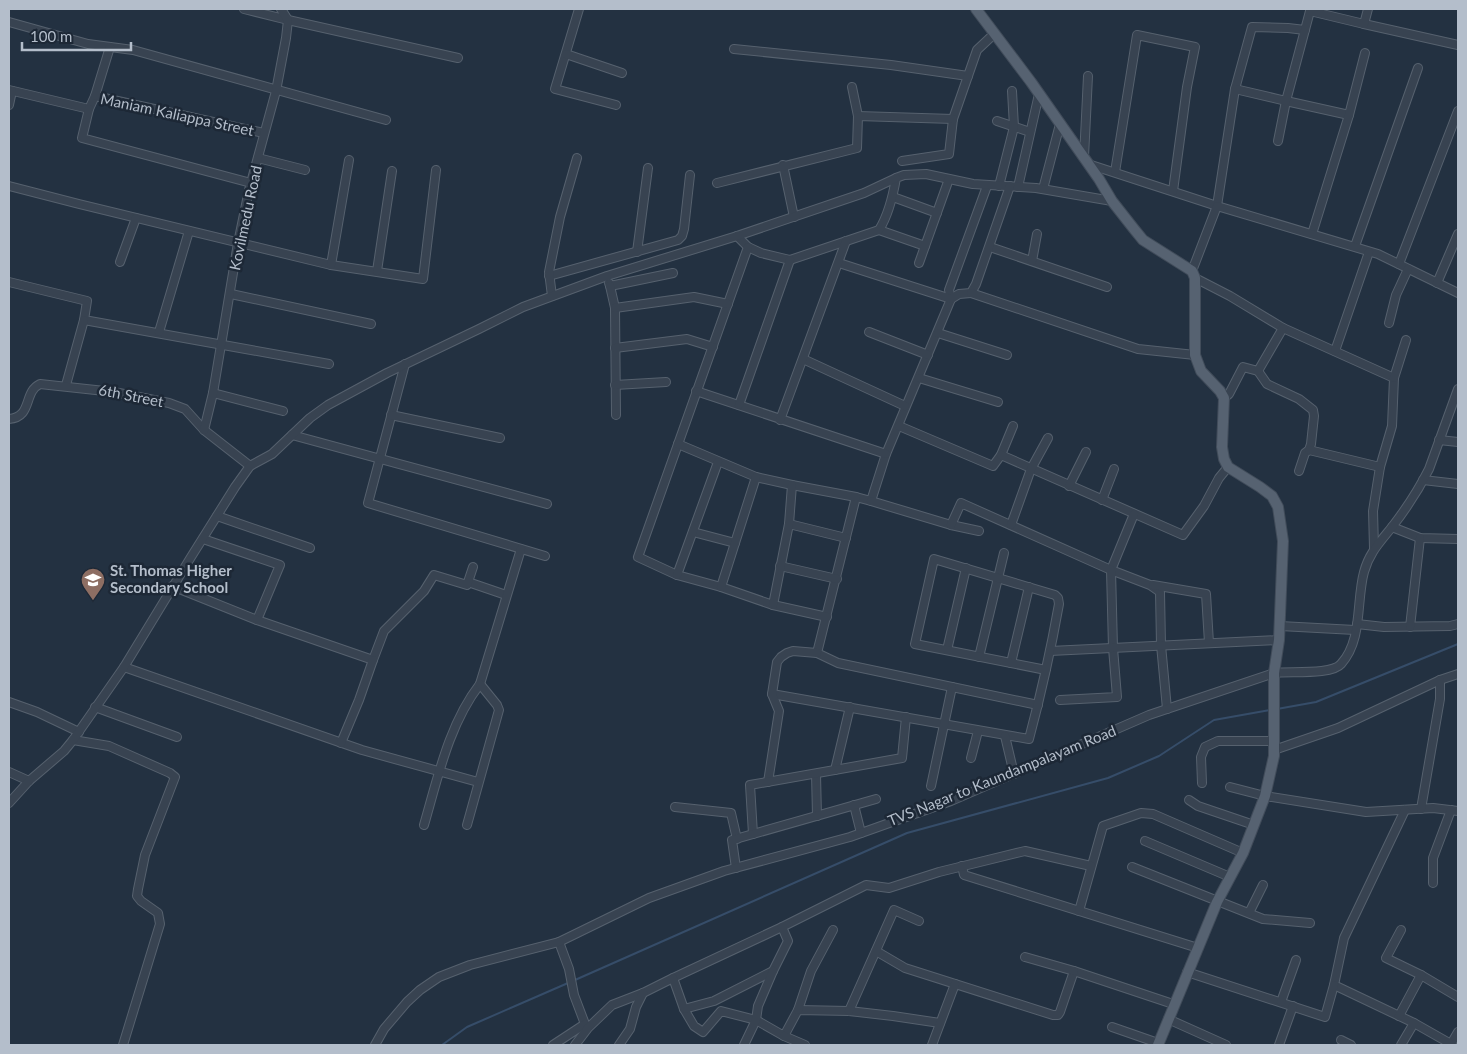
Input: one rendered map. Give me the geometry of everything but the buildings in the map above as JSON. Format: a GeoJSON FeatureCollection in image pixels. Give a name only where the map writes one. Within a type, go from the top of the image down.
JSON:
{"type":"FeatureCollection","features":[{"type":"Feature","properties":{"kind":"main road"},"geometry":{"type":"LineString","coordinates":[[976,9],[1086,160],[1112,201],[1143,240],[1194,274],[1195,355],[1201,371],[1224,398],[1222,447],[1224,459],[1228,467],[1272,496],[1278,507],[1283,542],[1280,626],[1274,673],[1274,741],[1265,796],[1243,853],[1217,902],[1158,1044]]}},
{"type":"Feature","properties":{"kind":"street"},"geometry":{"type":"LineString","coordinates":[[244,9],[458,58]]}},
{"type":"Feature","properties":{"kind":"street"},"geometry":{"type":"LineString","coordinates":[[281,9],[288,20]]}},
{"type":"Feature","properties":{"kind":"street"},"geometry":{"type":"LineString","coordinates":[[579,9],[555,89],[616,105]]}},
{"type":"Feature","properties":{"kind":"street"},"geometry":{"type":"LineString","coordinates":[[1364,24],[1368,9]]}},
{"type":"Feature","properties":{"kind":"street"},"geometry":{"type":"LineString","coordinates":[[1278,142],[1286,101],[1310,10],[1458,45]]}},
{"type":"Feature","properties":{"kind":"street","name":"Kovilmedu Road"},"geometry":{"type":"LineString","coordinates":[[204,430],[213,393],[231,294],[238,243],[251,183],[276,90],[288,20]]}},
{"type":"Feature","properties":{"kind":"street"},"geometry":{"type":"LineString","coordinates":[[9,22],[88,44],[133,50],[386,120]]}},
{"type":"Feature","properties":{"kind":"street"},"geometry":{"type":"LineString","coordinates":[[1305,30],[1252,27],[1235,89],[1216,206],[1194,274],[1283,328],[1394,378]]}},
{"type":"Feature","properties":{"kind":"street"},"geometry":{"type":"LineString","coordinates":[[902,161],[949,154],[953,119],[977,50],[994,34]]}},
{"type":"Feature","properties":{"kind":"street"},"geometry":{"type":"LineString","coordinates":[[1115,172],[1137,35],[1195,47],[1187,87],[1173,191]]}},
{"type":"Feature","properties":{"kind":"street"},"geometry":{"type":"LineString","coordinates":[[95,96],[110,47]]}},
{"type":"Feature","properties":{"kind":"street"},"geometry":{"type":"LineString","coordinates":[[734,49],[891,65],[968,76]]}},
{"type":"Feature","properties":{"kind":"street"},"geometry":{"type":"LineString","coordinates":[[1312,234],[1365,53]]}},
{"type":"Feature","properties":{"kind":"street"},"geometry":{"type":"LineString","coordinates":[[566,54],[622,73]]}},
{"type":"Feature","properties":{"kind":"street"},"geometry":{"type":"LineString","coordinates":[[1355,246],[1418,68]]}},
{"type":"Feature","properties":{"kind":"street"},"geometry":{"type":"LineString","coordinates":[[1088,76],[1086,160],[1115,172],[1216,206],[1378,254],[1458,293]]}},
{"type":"Feature","properties":{"kind":"street"},"geometry":{"type":"LineString","coordinates":[[717,182],[857,148],[858,116],[852,87]]}},
{"type":"Feature","properties":{"kind":"street"},"geometry":{"type":"LineString","coordinates":[[1235,89],[1348,115]]}},
{"type":"Feature","properties":{"kind":"street"},"geometry":{"type":"LineString","coordinates":[[9,105],[10,90]]}},
{"type":"Feature","properties":{"kind":"street","name":"Maniam Kaliappa Street"},"geometry":{"type":"LineString","coordinates":[[10,90],[89,109],[95,96],[264,133]]}},
{"type":"Feature","properties":{"kind":"street"},"geometry":{"type":"LineString","coordinates":[[999,186],[1014,127],[1012,92]]}},
{"type":"Feature","properties":{"kind":"street"},"geometry":{"type":"LineString","coordinates":[[971,292],[976,284],[1014,186],[1039,94]]}},
{"type":"Feature","properties":{"kind":"street"},"geometry":{"type":"LineString","coordinates":[[89,109],[82,138],[251,183]]}},
{"type":"Feature","properties":{"kind":"street"},"geometry":{"type":"LineString","coordinates":[[1399,264],[1458,111]]}},
{"type":"Feature","properties":{"kind":"street"},"geometry":{"type":"LineString","coordinates":[[858,116],[953,119]]}},
{"type":"Feature","properties":{"kind":"street"},"geometry":{"type":"LineString","coordinates":[[996,122],[1030,132]]}},
{"type":"Feature","properties":{"kind":"street"},"geometry":{"type":"LineString","coordinates":[[1043,190],[1060,124]]}},
{"type":"Feature","properties":{"kind":"street"},"geometry":{"type":"LineString","coordinates":[[258,158],[305,170]]}},
{"type":"Feature","properties":{"kind":"street"},"geometry":{"type":"LineString","coordinates":[[552,296],[549,276],[560,217],[577,158]]}},
{"type":"Feature","properties":{"kind":"street"},"geometry":{"type":"LineString","coordinates":[[331,265],[349,160]]}},
{"type":"Feature","properties":{"kind":"street"},"geometry":{"type":"LineString","coordinates":[[783,165],[794,217]]}},
{"type":"Feature","properties":{"kind":"street"},"geometry":{"type":"LineString","coordinates":[[637,252],[648,168]]}},
{"type":"Feature","properties":{"kind":"street"},"geometry":{"type":"LineString","coordinates":[[9,186],[331,265],[423,279],[436,170]]}},
{"type":"Feature","properties":{"kind":"street"},"geometry":{"type":"LineString","coordinates":[[377,271],[392,171]]}},
{"type":"Feature","properties":{"kind":"street"},"geometry":{"type":"LineString","coordinates":[[9,803],[29,781],[64,751],[79,732],[124,666],[172,586],[250,466],[272,454],[310,418],[328,405],[405,364],[479,330],[523,307],[607,276],[737,236],[864,193],[904,175],[915,174],[987,186],[1014,186],[1112,201]]}},
{"type":"Feature","properties":{"kind":"street"},"geometry":{"type":"LineString","coordinates":[[549,276],[673,242],[682,236],[690,175]]}},
{"type":"Feature","properties":{"kind":"street"},"geometry":{"type":"LineString","coordinates":[[879,230],[884,222],[893,196],[896,178]]}},
{"type":"Feature","properties":{"kind":"street"},"geometry":{"type":"LineString","coordinates":[[919,263],[950,179]]}},
{"type":"Feature","properties":{"kind":"street"},"geometry":{"type":"LineString","coordinates":[[871,501],[886,454],[951,298],[949,290],[987,186]]}},
{"type":"Feature","properties":{"kind":"street"},"geometry":{"type":"LineString","coordinates":[[893,196],[937,213]]}},
{"type":"Feature","properties":{"kind":"street"},"geometry":{"type":"LineString","coordinates":[[120,262],[136,218]]}},
{"type":"Feature","properties":{"kind":"street"},"geometry":{"type":"LineString","coordinates":[[737,236],[748,247],[761,253],[790,260],[879,230],[925,246]]}},
{"type":"Feature","properties":{"kind":"street"},"geometry":{"type":"LineString","coordinates":[[159,332],[189,231]]}},
{"type":"Feature","properties":{"kind":"street"},"geometry":{"type":"LineString","coordinates":[[1032,261],[1037,234]]}},
{"type":"Feature","properties":{"kind":"street"},"geometry":{"type":"LineString","coordinates":[[1437,283],[1458,234]]}},
{"type":"Feature","properties":{"kind":"street"},"geometry":{"type":"LineString","coordinates":[[780,420],[846,241]]}},
{"type":"Feature","properties":{"kind":"street"},"geometry":{"type":"LineString","coordinates":[[748,247],[638,557],[677,575],[721,587],[773,605],[827,617]]}},
{"type":"Feature","properties":{"kind":"street"},"geometry":{"type":"LineString","coordinates":[[990,247],[1107,287]]}},
{"type":"Feature","properties":{"kind":"street"},"geometry":{"type":"LineString","coordinates":[[1334,351],[1369,252]]}},
{"type":"Feature","properties":{"kind":"street"},"geometry":{"type":"LineString","coordinates":[[739,405],[790,260]]}},
{"type":"Feature","properties":{"kind":"street"},"geometry":{"type":"LineString","coordinates":[[839,263],[951,298],[959,294],[971,292],[1138,349],[1195,355]]}},
{"type":"Feature","properties":{"kind":"street"},"geometry":{"type":"LineString","coordinates":[[1389,323],[1396,295],[1408,269]]}},
{"type":"Feature","properties":{"kind":"street"},"geometry":{"type":"LineString","coordinates":[[610,286],[673,273]]}},
{"type":"Feature","properties":{"kind":"street"},"geometry":{"type":"LineString","coordinates":[[607,276],[615,308],[616,415]]}},
{"type":"Feature","properties":{"kind":"street"},"geometry":{"type":"LineString","coordinates":[[9,282],[87,302],[84,320],[66,385]]}},
{"type":"Feature","properties":{"kind":"street"},"geometry":{"type":"LineString","coordinates":[[231,294],[370,324]]}},
{"type":"Feature","properties":{"kind":"street"},"geometry":{"type":"LineString","coordinates":[[615,308],[694,297],[728,304]]}},
{"type":"Feature","properties":{"kind":"street"},"geometry":{"type":"LineString","coordinates":[[84,320],[329,364]]}},
{"type":"Feature","properties":{"kind":"street"},"geometry":{"type":"LineString","coordinates":[[1258,371],[1283,328]]}},
{"type":"Feature","properties":{"kind":"street"},"geometry":{"type":"LineString","coordinates":[[868,332],[928,354]]}},
{"type":"Feature","properties":{"kind":"street"},"geometry":{"type":"LineString","coordinates":[[938,333],[1007,355]]}},
{"type":"Feature","properties":{"kind":"street"},"geometry":{"type":"LineString","coordinates":[[615,348],[687,339],[713,347]]}},
{"type":"Feature","properties":{"kind":"street"},"geometry":{"type":"LineString","coordinates":[[1374,548],[1373,511],[1380,467],[1392,426],[1394,378],[1406,340]]}},
{"type":"Feature","properties":{"kind":"street"},"geometry":{"type":"LineString","coordinates":[[803,359],[905,406]]}},
{"type":"Feature","properties":{"kind":"street"},"geometry":{"type":"LineString","coordinates":[[405,364],[368,503],[545,556]]}},
{"type":"Feature","properties":{"kind":"street"},"geometry":{"type":"LineString","coordinates":[[1224,398],[1229,394],[1243,367],[1258,371],[1267,384],[1299,399],[1313,410],[1314,416],[1309,450]]}},
{"type":"Feature","properties":{"kind":"street"},"geometry":{"type":"LineString","coordinates":[[919,378],[998,402]]}},
{"type":"Feature","properties":{"kind":"street"},"geometry":{"type":"LineString","coordinates":[[615,385],[666,382]]}},
{"type":"Feature","properties":{"kind":"street","name":"6th Street"},"geometry":{"type":"LineString","coordinates":[[9,419],[20,415],[25,410],[35,386],[40,384],[66,385],[114,392],[169,403],[186,410],[204,430],[250,466]]}},
{"type":"Feature","properties":{"kind":"street"},"geometry":{"type":"LineString","coordinates":[[696,391],[886,454]]}},
{"type":"Feature","properties":{"kind":"street","name":"TVS Nagar to Kaundampalayam Road"},"geometry":{"type":"LineString","coordinates":[[375,1045],[384,1029],[420,990],[440,977],[470,965],[559,942],[649,898],[736,868],[861,833],[951,801],[1149,715],[1274,673],[1291,671],[1326,672],[1340,666],[1351,648],[1364,572],[1374,548],[1392,527],[1423,480],[1457,392]]}},
{"type":"Feature","properties":{"kind":"street"},"geometry":{"type":"LineString","coordinates":[[213,393],[283,411]]}},
{"type":"Feature","properties":{"kind":"street"},"geometry":{"type":"LineString","coordinates":[[392,415],[500,438]]}},
{"type":"Feature","properties":{"kind":"street"},"geometry":{"type":"LineString","coordinates":[[899,426],[993,466],[1001,455],[1013,426]]}},
{"type":"Feature","properties":{"kind":"street"},"geometry":{"type":"LineString","coordinates":[[292,434],[547,504]]}},
{"type":"Feature","properties":{"kind":"street"},"geometry":{"type":"LineString","coordinates":[[1011,525],[1031,469],[1048,438]]}},
{"type":"Feature","properties":{"kind":"street"},"geometry":{"type":"LineString","coordinates":[[1440,440],[1458,442]]}},
{"type":"Feature","properties":{"kind":"street"},"geometry":{"type":"LineString","coordinates":[[678,444],[756,476],[792,486],[856,497],[951,525],[979,531]]}},
{"type":"Feature","properties":{"kind":"street"},"geometry":{"type":"LineString","coordinates":[[1299,471],[1304,453],[1309,450],[1380,467]]}},
{"type":"Feature","properties":{"kind":"street"},"geometry":{"type":"LineString","coordinates":[[1069,486],[1086,452]]}},
{"type":"Feature","properties":{"kind":"street"},"geometry":{"type":"LineString","coordinates":[[1001,455],[1183,535],[1204,506],[1228,467]]}},
{"type":"Feature","properties":{"kind":"street"},"geometry":{"type":"LineString","coordinates":[[677,575],[718,462]]}},
{"type":"Feature","properties":{"kind":"street"},"geometry":{"type":"LineString","coordinates":[[1102,500],[1114,469]]}},
{"type":"Feature","properties":{"kind":"street"},"geometry":{"type":"LineString","coordinates":[[721,587],[756,476]]}},
{"type":"Feature","properties":{"kind":"street"},"geometry":{"type":"LineString","coordinates":[[1423,480],[1458,484]]}},
{"type":"Feature","properties":{"kind":"street"},"geometry":{"type":"LineString","coordinates":[[773,605],[788,524],[792,486]]}},
{"type":"Feature","properties":{"kind":"street"},"geometry":{"type":"LineString","coordinates":[[817,653],[856,497]]}},
{"type":"Feature","properties":{"kind":"street"},"geometry":{"type":"LineString","coordinates":[[951,525],[961,503],[1111,570],[1150,585],[1206,594],[1209,643]]}},
{"type":"Feature","properties":{"kind":"street"},"geometry":{"type":"LineString","coordinates":[[1060,700],[1116,697],[1111,570],[1134,514]]}},
{"type":"Feature","properties":{"kind":"street"},"geometry":{"type":"LineString","coordinates":[[218,516],[310,548]]}},
{"type":"Feature","properties":{"kind":"street"},"geometry":{"type":"LineString","coordinates":[[788,524],[846,538]]}},
{"type":"Feature","properties":{"kind":"street"},"geometry":{"type":"LineString","coordinates":[[1392,527],[1420,538],[1458,539]]}},
{"type":"Feature","properties":{"kind":"street"},"geometry":{"type":"LineString","coordinates":[[693,532],[735,543]]}},
{"type":"Feature","properties":{"kind":"street"},"geometry":{"type":"LineString","coordinates":[[1410,627],[1420,538]]}},
{"type":"Feature","properties":{"kind":"street"},"geometry":{"type":"LineString","coordinates":[[203,539],[280,565],[257,620]]}},
{"type":"Feature","properties":{"kind":"street"},"geometry":{"type":"LineString","coordinates":[[424,825],[454,731],[467,701],[480,684],[521,548]]}},
{"type":"Feature","properties":{"kind":"street"},"geometry":{"type":"LineString","coordinates":[[979,657],[1004,553]]}},
{"type":"Feature","properties":{"kind":"street"},"geometry":{"type":"LineString","coordinates":[[772,694],[1029,739],[1046,670],[1059,604],[1058,598],[1055,595],[934,559],[915,644],[1046,670]]}},
{"type":"Feature","properties":{"kind":"street"},"geometry":{"type":"LineString","coordinates":[[780,566],[837,579]]}},
{"type":"Feature","properties":{"kind":"street"},"geometry":{"type":"LineString","coordinates":[[341,743],[384,631],[424,591],[434,574],[466,585],[473,567]]}},
{"type":"Feature","properties":{"kind":"street"},"geometry":{"type":"LineString","coordinates":[[947,650],[966,568]]}},
{"type":"Feature","properties":{"kind":"street"},"geometry":{"type":"LineString","coordinates":[[468,582],[506,595]]}},
{"type":"Feature","properties":{"kind":"street"},"geometry":{"type":"LineString","coordinates":[[1150,585],[1160,592],[1161,645],[1167,709]]}},
{"type":"Feature","properties":{"kind":"street"},"geometry":{"type":"LineString","coordinates":[[172,586],[257,620],[373,660]]}},
{"type":"Feature","properties":{"kind":"street"},"geometry":{"type":"LineString","coordinates":[[1011,663],[1029,587]]}},
{"type":"Feature","properties":{"kind":"street"},"geometry":{"type":"LineString","coordinates":[[1280,626],[1410,627],[1458,624]]}},
{"type":"Feature","properties":{"kind":"street"},"geometry":{"type":"LineString","coordinates":[[1050,650],[1279,640]]}},
{"type":"Feature","properties":{"kind":"street"},"geometry":{"type":"LineString","coordinates":[[768,782],[779,711],[772,694],[777,662],[781,656],[787,653],[817,653],[838,663],[1038,705]]}},
{"type":"Feature","properties":{"kind":"street"},"geometry":{"type":"LineString","coordinates":[[124,666],[341,743],[478,782]]}},
{"type":"Feature","properties":{"kind":"street"},"geometry":{"type":"LineString","coordinates":[[1202,783],[1201,757],[1205,747],[1218,741],[1274,741],[1338,728],[1440,680],[1458,674]]}},
{"type":"Feature","properties":{"kind":"street"},"geometry":{"type":"LineString","coordinates":[[1421,809],[1440,699],[1440,680]]}},
{"type":"Feature","properties":{"kind":"street"},"geometry":{"type":"LineString","coordinates":[[467,824],[499,710],[497,704],[480,684]]}},
{"type":"Feature","properties":{"kind":"street"},"geometry":{"type":"LineString","coordinates":[[931,786],[952,687]]}},
{"type":"Feature","properties":{"kind":"street"},"geometry":{"type":"LineString","coordinates":[[9,702],[37,712],[79,732]]}},
{"type":"Feature","properties":{"kind":"street"},"geometry":{"type":"LineString","coordinates":[[95,707],[177,737]]}},
{"type":"Feature","properties":{"kind":"street"},"geometry":{"type":"LineString","coordinates":[[835,770],[850,707]]}},
{"type":"Feature","properties":{"kind":"street"},"geometry":{"type":"LineString","coordinates":[[753,834],[750,785],[902,758],[906,717]]}},
{"type":"Feature","properties":{"kind":"street"},"geometry":{"type":"LineString","coordinates":[[971,758],[978,730]]}},
{"type":"Feature","properties":{"kind":"street"},"geometry":{"type":"LineString","coordinates":[[1005,736],[1014,774]]}},
{"type":"Feature","properties":{"kind":"street"},"geometry":{"type":"LineString","coordinates":[[73,740],[109,746],[175,777],[145,855],[138,889],[137,896],[158,913],[160,924],[123,1045]]}},
{"type":"Feature","properties":{"kind":"street"},"geometry":{"type":"LineString","coordinates":[[9,772],[29,781]]}},
{"type":"Feature","properties":{"kind":"street"},"geometry":{"type":"LineString","coordinates":[[816,774],[817,816]]}},
{"type":"Feature","properties":{"kind":"street"},"geometry":{"type":"LineString","coordinates":[[1230,787],[1265,796],[1366,812],[1421,809],[1454,811],[1434,858],[1433,883]]}},
{"type":"Feature","properties":{"kind":"street"},"geometry":{"type":"LineString","coordinates":[[736,868],[732,840],[876,799]]}},
{"type":"Feature","properties":{"kind":"street"},"geometry":{"type":"LineString","coordinates":[[1189,800],[1198,806],[1254,825]]}},
{"type":"Feature","properties":{"kind":"street"},"geometry":{"type":"LineString","coordinates":[[854,805],[861,833]]}},
{"type":"Feature","properties":{"kind":"street"},"geometry":{"type":"LineString","coordinates":[[675,807],[731,813],[737,839]]}},
{"type":"Feature","properties":{"kind":"street"},"geometry":{"type":"LineString","coordinates":[[1187,972],[1325,1017],[1344,938],[1404,810]]}},
{"type":"Feature","properties":{"kind":"street"},"geometry":{"type":"LineString","coordinates":[[1079,911],[1103,826],[1141,813],[1154,814],[1243,853]]}},
{"type":"Feature","properties":{"kind":"street"},"geometry":{"type":"LineString","coordinates":[[1145,840],[1230,877]]}},
{"type":"Feature","properties":{"kind":"street"},"geometry":{"type":"LineString","coordinates":[[553,1045],[586,1026],[612,1005],[643,993],[866,885],[889,888],[939,872],[1025,851],[1091,866]]}},
{"type":"Feature","properties":{"kind":"street"},"geometry":{"type":"LineString","coordinates":[[962,866],[964,875],[1198,948]]}},
{"type":"Feature","properties":{"kind":"street"},"geometry":{"type":"LineString","coordinates":[[1132,867],[1263,919],[1310,923]]}},
{"type":"Feature","properties":{"kind":"street"},"geometry":{"type":"LineString","coordinates":[[1249,913],[1263,885]]}},
{"type":"Feature","properties":{"kind":"street"},"geometry":{"type":"LineString","coordinates":[[848,1011],[894,910],[919,921]]}},
{"type":"Feature","properties":{"kind":"street"},"geometry":{"type":"LineString","coordinates":[[744,1045],[756,1020],[758,1006],[788,941],[782,927]]}},
{"type":"Feature","properties":{"kind":"street"},"geometry":{"type":"LineString","coordinates":[[784,1036],[798,1010],[811,971],[833,930]]}},
{"type":"Feature","properties":{"kind":"street"},"geometry":{"type":"LineString","coordinates":[[1401,930],[1386,958],[1420,974],[1458,997]]}},
{"type":"Feature","properties":{"kind":"street"},"geometry":{"type":"LineString","coordinates":[[559,942],[569,969],[574,995],[586,1026]]}},
{"type":"Feature","properties":{"kind":"street"},"geometry":{"type":"LineString","coordinates":[[876,951],[905,968],[1056,1016],[1060,1012],[1074,971]]}},
{"type":"Feature","properties":{"kind":"street"},"geometry":{"type":"LineString","coordinates":[[1025,956],[1174,1004]]}},
{"type":"Feature","properties":{"kind":"street"},"geometry":{"type":"LineString","coordinates":[[1281,1002],[1296,960]]}},
{"type":"Feature","properties":{"kind":"street"},"geometry":{"type":"LineString","coordinates":[[684,1009],[714,1002],[773,971]]}},
{"type":"Feature","properties":{"kind":"street"},"geometry":{"type":"LineString","coordinates":[[1400,1016],[1420,974]]}},
{"type":"Feature","properties":{"kind":"street"},"geometry":{"type":"LineString","coordinates":[[673,978],[684,1009],[694,1026],[704,1032],[721,1012],[756,1020],[784,1036],[805,1045]]}},
{"type":"Feature","properties":{"kind":"street"},"geometry":{"type":"LineString","coordinates":[[932,1045],[955,984]]}},
{"type":"Feature","properties":{"kind":"street"},"geometry":{"type":"LineString","coordinates":[[1334,985],[1414,1023],[1451,1045],[1458,1032]]}},
{"type":"Feature","properties":{"kind":"street"},"geometry":{"type":"LineString","coordinates":[[619,1045],[630,1029],[636,1007],[643,993]]}},
{"type":"Feature","properties":{"kind":"street"},"geometry":{"type":"LineString","coordinates":[[1279,1045],[1293,1006]]}},
{"type":"Feature","properties":{"kind":"street"},"geometry":{"type":"LineString","coordinates":[[798,1010],[848,1011],[940,1023]]}},
{"type":"Feature","properties":{"kind":"street"},"geometry":{"type":"LineString","coordinates":[[1168,1019],[1226,1045]]}},
{"type":"Feature","properties":{"kind":"street"},"geometry":{"type":"LineString","coordinates":[[1401,1045],[1414,1023]]}},
{"type":"Feature","properties":{"kind":"street"},"geometry":{"type":"LineString","coordinates":[[575,1045],[586,1026]]}},
{"type":"Feature","properties":{"kind":"street"},"geometry":{"type":"LineString","coordinates":[[1112,1027],[1158,1044]]}},
{"type":"Feature","properties":{"kind":"street"},"geometry":{"type":"LineString","coordinates":[[1341,1040],[1351,1045]]}},
{"type":"Feature","properties":{"kind":"waterway"},"geometry":{"type":"LineString","coordinates":[[1277,709],[1316,702],[1458,644]]}},
{"type":"Feature","properties":{"kind":"waterway"},"geometry":{"type":"LineString","coordinates":[[575,980],[907,833],[1108,778],[1159,756],[1214,720],[1270,710]]}},
{"type":"Feature","properties":{"kind":"waterway"},"geometry":{"type":"LineString","coordinates":[[442,1045],[467,1027],[568,983]]}},
{"type":"Feature","properties":{"kind":"place","name":"St. Thomas Higher Secondary School"},"geometry":{"type":"Point","coordinates":[93,601]}}]}
